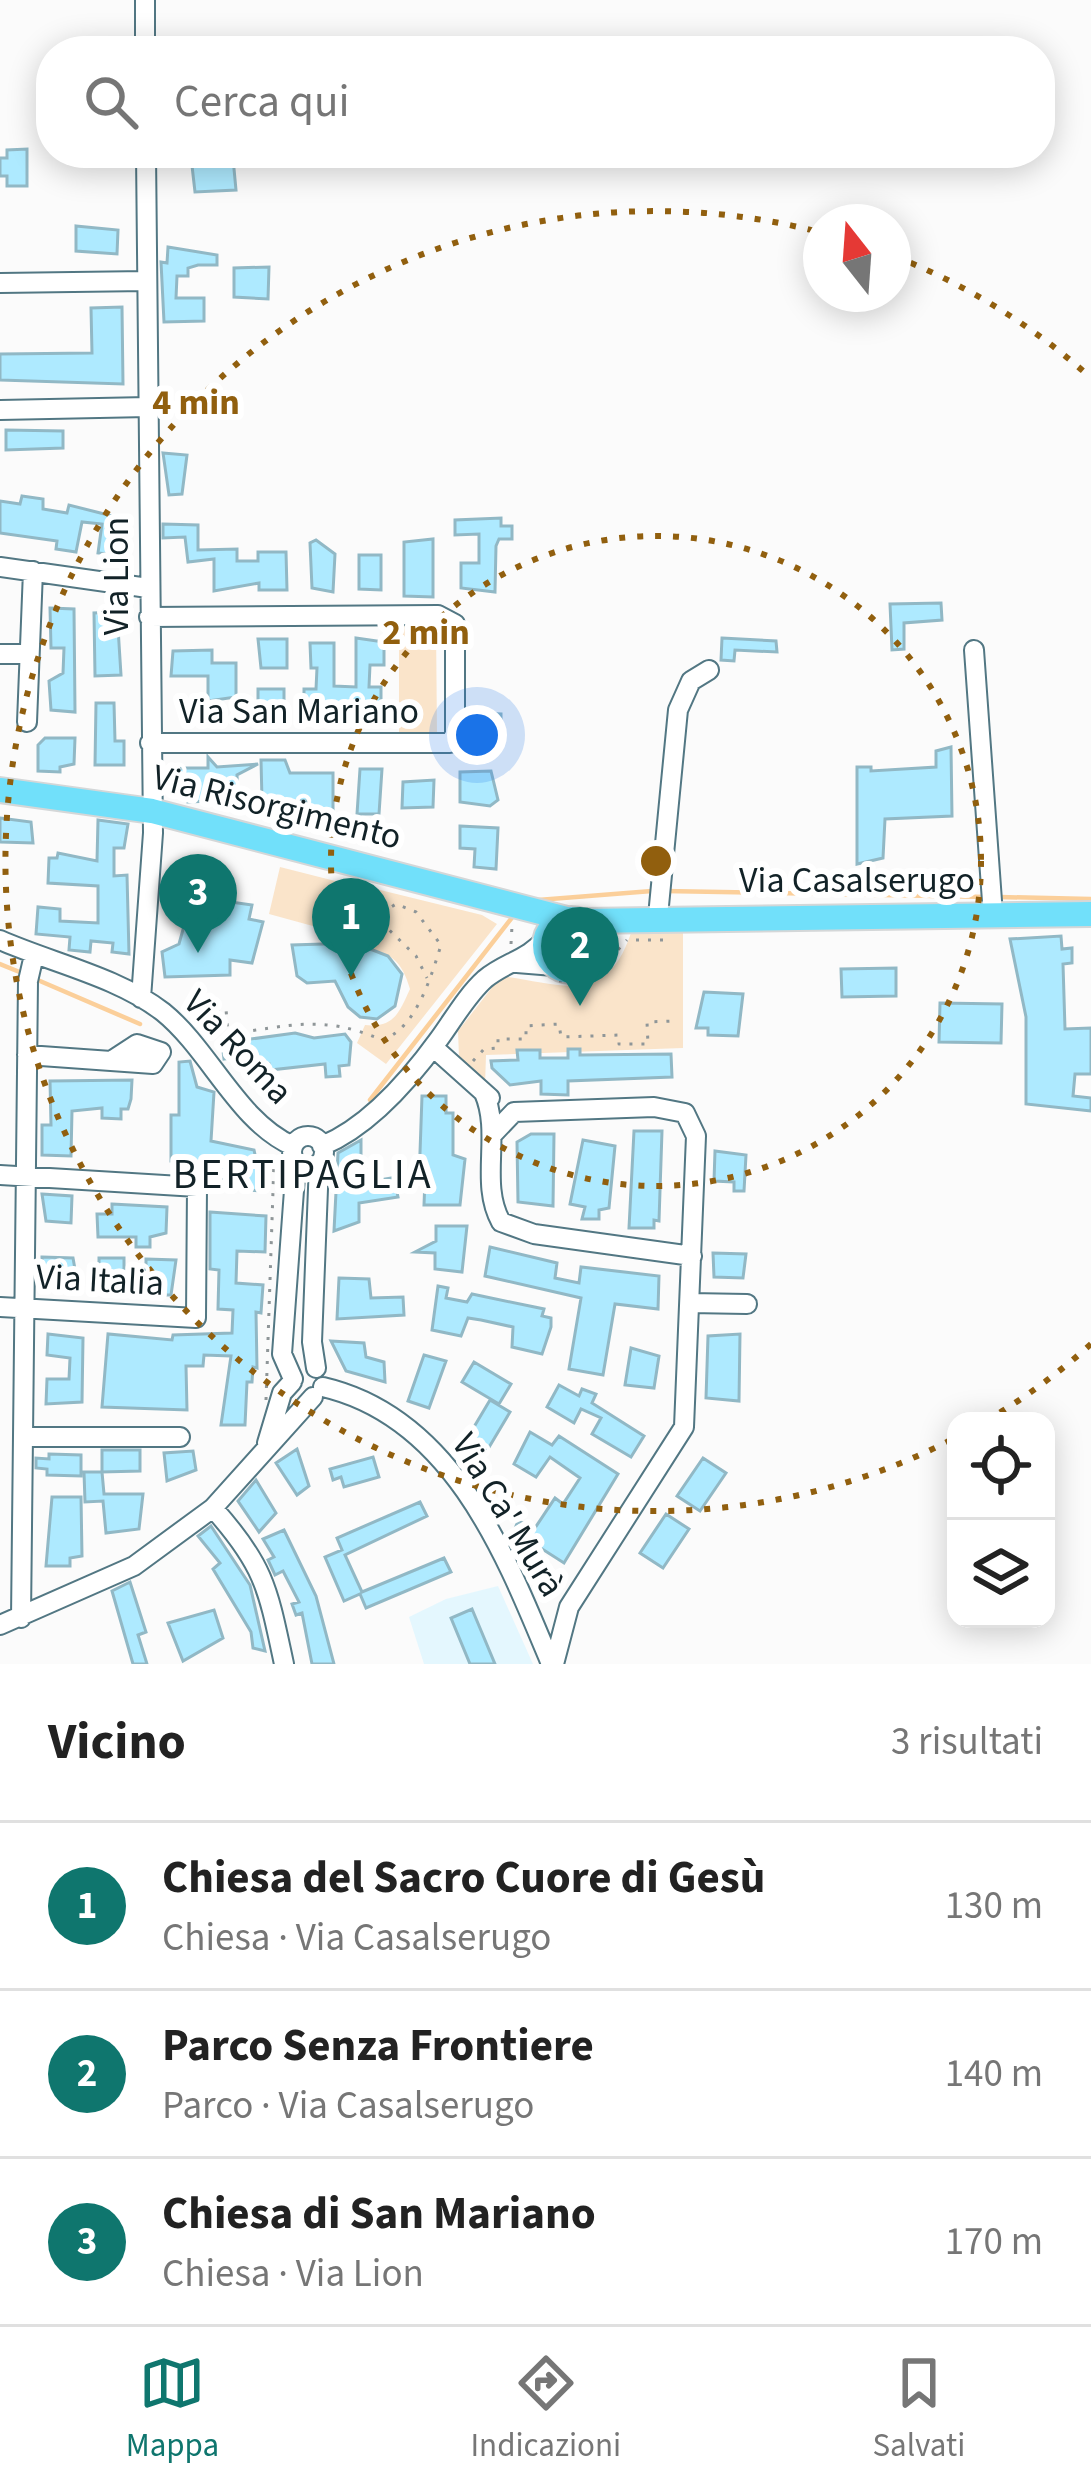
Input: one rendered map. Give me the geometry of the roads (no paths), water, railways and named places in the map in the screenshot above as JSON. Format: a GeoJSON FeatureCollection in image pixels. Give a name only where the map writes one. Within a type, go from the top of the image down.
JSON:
{"type":"FeatureCollection","features":[{"type":"Feature","properties":{"kind":"main road","name":"Via Risorgimento"},"geometry":{"type":"LineString","coordinates":[[0,790],[152,812],[522,912],[561,928]]}},
{"type":"Feature","properties":{"kind":"main road","name":"Via Casalserugo"},"geometry":{"type":"LineString","coordinates":[[561,928],[626,930],[658,898],[993,902],[1091,914]]}},
{"type":"Feature","properties":{"kind":"main road"},"geometry":{"type":"LineString","coordinates":[[561,928],[594,931],[598,945],[594,960],[582,969],[551,971],[546,953],[561,928]]}},
{"type":"Feature","properties":{"kind":"main road"},"geometry":{"type":"LineString","coordinates":[[598,945],[626,930]]}},
{"type":"Feature","properties":{"kind":"street"},"geometry":{"type":"LineString","coordinates":[[145,0],[145,36]]}},
{"type":"Feature","properties":{"kind":"street","name":"Via Lion"},"geometry":{"type":"LineString","coordinates":[[141,998],[152,812],[146,168]]}},
{"type":"Feature","properties":{"kind":"street"},"geometry":{"type":"LineString","coordinates":[[0,283],[146,281]]}},
{"type":"Feature","properties":{"kind":"street"},"geometry":{"type":"LineString","coordinates":[[0,410],[148,407]]}},
{"type":"Feature","properties":{"kind":"street"},"geometry":{"type":"LineString","coordinates":[[0,567],[148,588]]}},
{"type":"Feature","properties":{"kind":"street"},"geometry":{"type":"LineString","coordinates":[[27,722],[32,572]]}},
{"type":"Feature","properties":{"kind":"street","name":"Via San Mariano"},"geometry":{"type":"LineString","coordinates":[[148,617],[438,616],[455,624],[455,734],[450,742],[150,743]]}},
{"type":"Feature","properties":{"kind":"street"},"geometry":{"type":"LineString","coordinates":[[974,647],[993,902]]}},
{"type":"Feature","properties":{"kind":"street"},"geometry":{"type":"LineString","coordinates":[[0,654],[28,654]]}},
{"type":"Feature","properties":{"kind":"street"},"geometry":{"type":"LineString","coordinates":[[658,898],[678,710],[691,681],[709,670]]}},
{"type":"Feature","properties":{"kind":"street"},"geometry":{"type":"LineString","coordinates":[[295,1154],[308,1168],[354,1129],[433,1047],[481,982],[561,928]]}},
{"type":"Feature","properties":{"kind":"street","name":"Via Roma"},"geometry":{"type":"LineString","coordinates":[[0,940],[30,967],[141,998],[183,1030],[254,1115],[295,1154]]}},
{"type":"Feature","properties":{"kind":"street"},"geometry":{"type":"LineString","coordinates":[[513,957],[551,971]]}},
{"type":"Feature","properties":{"kind":"street"},"geometry":{"type":"LineString","coordinates":[[21,1618],[30,967]]}},
{"type":"Feature","properties":{"kind":"street"},"geometry":{"type":"LineString","coordinates":[[433,1047],[484,1093],[514,1112],[654,1107],[685,1114],[696,1136],[684,1426],[569,1607],[552,1664]]}},
{"type":"Feature","properties":{"kind":"street"},"geometry":{"type":"LineString","coordinates":[[27,1055],[111,1060]]}},
{"type":"Feature","properties":{"kind":"street"},"geometry":{"type":"LineString","coordinates":[[484,1093],[493,1134],[493,1208],[511,1228],[692,1256]]}},
{"type":"Feature","properties":{"kind":"street"},"geometry":{"type":"LineString","coordinates":[[493,1134],[514,1112]]}},
{"type":"Feature","properties":{"kind":"street"},"geometry":{"type":"LineString","coordinates":[[0,1624],[134,1566],[213,1508],[317,1384],[312,1342],[321,1154],[308,1137],[295,1154],[282,1354],[292,1380]]}},
{"type":"Feature","properties":{"kind":"street"},"geometry":{"type":"LineString","coordinates":[[0,1175],[26,1177]]}},
{"type":"Feature","properties":{"kind":"street","name":"Via Italia"},"geometry":{"type":"LineString","coordinates":[[0,1307],[196,1318],[197,1187],[26,1177]]}},
{"type":"Feature","properties":{"kind":"street"},"geometry":{"type":"LineString","coordinates":[[690,1303],[747,1304]]}},
{"type":"Feature","properties":{"kind":"street"},"geometry":{"type":"LineString","coordinates":[[262,1452],[282,1393],[300,1369],[317,1384]]}},
{"type":"Feature","properties":{"kind":"street","name":"Via Ca' Murà"},"geometry":{"type":"LineString","coordinates":[[292,1380],[300,1396],[317,1384],[391,1413],[437,1450],[528,1610],[552,1664]]}},
{"type":"Feature","properties":{"kind":"street"},"geometry":{"type":"LineString","coordinates":[[22,1437],[179,1437]]}},
{"type":"Feature","properties":{"kind":"street"},"geometry":{"type":"LineString","coordinates":[[213,1508],[250,1550],[266,1577],[284,1664]]}},
{"type":"Feature","properties":{"kind":"street"},"geometry":{"type":"LineString","coordinates":[[528,1610],[569,1607]]}},
{"type":"Feature","properties":{"kind":"waterway"},"geometry":{"type":"LineString","coordinates":[[538,900],[652,891]]}},
{"type":"Feature","properties":{"kind":"waterway"},"geometry":{"type":"LineString","coordinates":[[664,891],[988,897]]}},
{"type":"Feature","properties":{"kind":"waterway"},"geometry":{"type":"LineString","coordinates":[[1000,897],[1091,899]]}},
{"type":"Feature","properties":{"kind":"waterway"},"geometry":{"type":"LineString","coordinates":[[370,1100],[514,915]]}},
{"type":"Feature","properties":{"kind":"waterway"},"geometry":{"type":"LineString","coordinates":[[0,964],[22,973]]}},
{"type":"Feature","properties":{"kind":"waterway"},"geometry":{"type":"LineString","coordinates":[[33,978],[140,1024]]}},
{"type":"Feature","properties":{"kind":"place","name":"Chiesa di San Mariano"},"geometry":{"type":"Point","coordinates":[198,953]}},
{"type":"Feature","properties":{"kind":"place","name":"Chiesa del Sacro Cuore di Gesù"},"geometry":{"type":"Point","coordinates":[351,977]}},
{"type":"Feature","properties":{"kind":"place","name":"Parco Senza Frontiere"},"geometry":{"type":"Point","coordinates":[580,1006]}},
{"type":"Feature","properties":{"kind":"district","name":"BERTIPAGLIA"},"geometry":{"type":"Point","coordinates":[303,1175]}}]}
